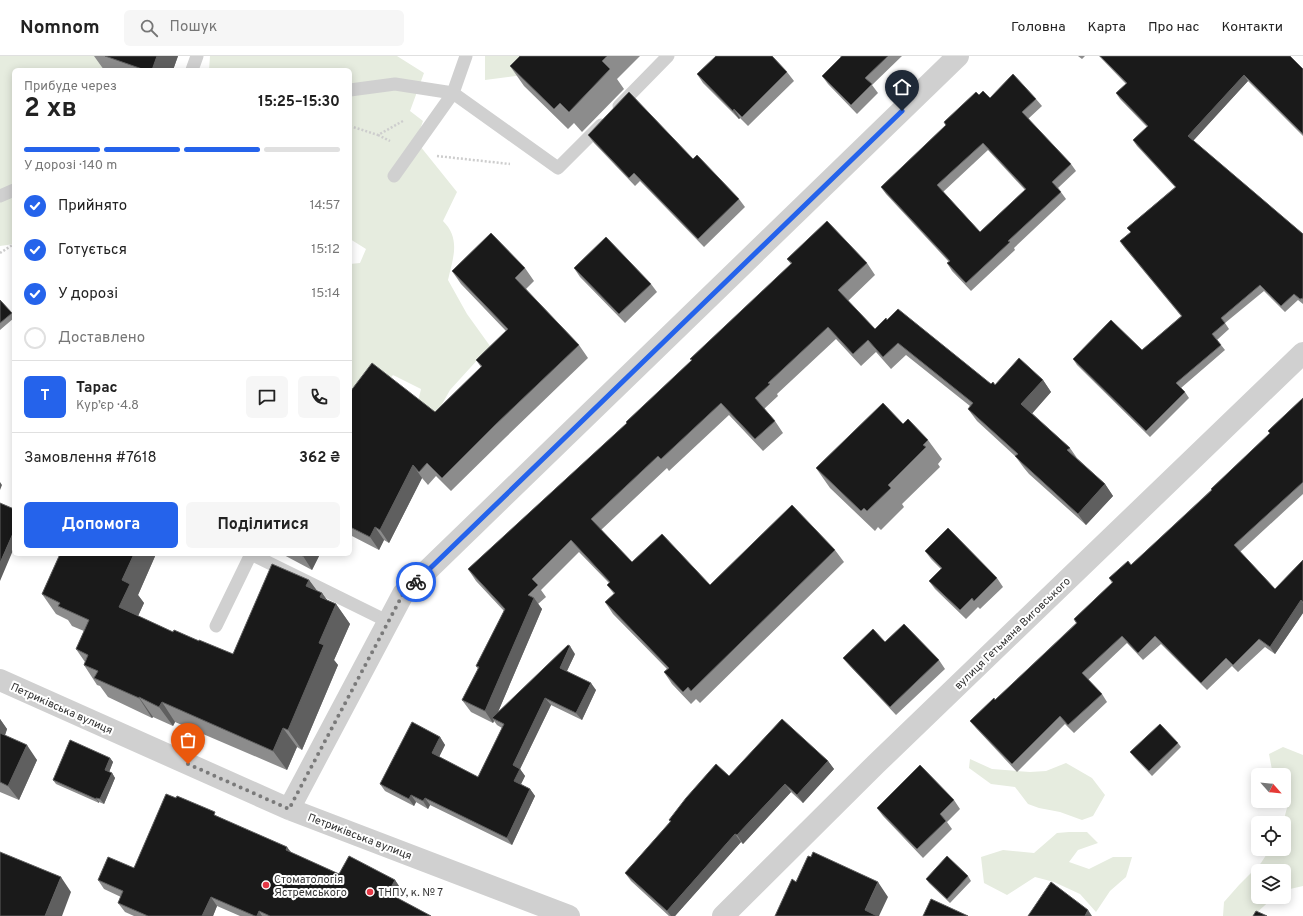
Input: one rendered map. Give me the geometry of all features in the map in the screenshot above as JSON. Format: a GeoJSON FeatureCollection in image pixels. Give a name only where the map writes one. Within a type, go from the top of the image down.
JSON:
{"type":"FeatureCollection","features":[{"type":"Feature","properties":{"kind":"street"},"geometry":{"type":"LineString","coordinates":[[289,809],[403,594],[958,56]]}},
{"type":"Feature","properties":{"kind":"street","name":"вулиця Гетьмана Виговського"},"geometry":{"type":"LineString","coordinates":[[723,916],[876,764],[1303,353]]}},
{"type":"Feature","properties":{"kind":"street","name":"Петриківська вулиця"},"geometry":{"type":"LineString","coordinates":[[0,680],[289,809],[569,916]]}},
{"type":"Feature","properties":{"kind":"lane"},"geometry":{"type":"LineString","coordinates":[[193,68],[197,56]]}},
{"type":"Feature","properties":{"kind":"lane"},"geometry":{"type":"LineString","coordinates":[[394,176],[453,92],[466,56]]}},
{"type":"Feature","properties":{"kind":"lane"},"geometry":{"type":"LineString","coordinates":[[352,90],[395,84],[453,92],[558,168],[668,56]]}},
{"type":"Feature","properties":{"kind":"lane"},"geometry":{"type":"LineString","coordinates":[[0,196],[12,191]]}},
{"type":"Feature","properties":{"kind":"lane"},"geometry":{"type":"LineString","coordinates":[[216,626],[250,556]]}},
{"type":"Feature","properties":{"kind":"lane"},"geometry":{"type":"LineString","coordinates":[[255,556],[388,622]]}},
{"type":"Feature","properties":{"kind":"path"},"geometry":{"type":"LineString","coordinates":[[378,135],[406,119]]}},
{"type":"Feature","properties":{"kind":"path"},"geometry":{"type":"LineString","coordinates":[[352,127],[378,135],[410,153],[514,164]]}},
{"type":"Feature","properties":{"kind":"path"},"geometry":{"type":"LineString","coordinates":[[0,253],[12,245]]}},
{"type":"Feature","properties":{"kind":"shaded area"},"geometry":{"type":"Polygon","coordinates":[[[0,56],[116,56],[101,62],[102,68],[12,68],[12,244],[0,246],[0,56]]]}},
{"type":"Feature","properties":{"kind":"shaded area"},"geometry":{"type":"Polygon","coordinates":[[[210,56],[397,56],[424,73],[410,111],[423,121],[416,141],[457,192],[443,221],[449,228],[454,242],[448,280],[467,314],[490,346],[450,390],[432,422],[414,418],[421,389],[393,375],[376,397],[352,435],[352,264],[360,263],[366,249],[352,240],[352,68],[209,68],[210,56]]]}},
{"type":"Feature","properties":{"kind":"shaded area"},"geometry":{"type":"Polygon","coordinates":[[[485,56],[549,56],[523,75],[485,80],[485,56]]]}},
{"type":"Feature","properties":{"kind":"shaded area"},"geometry":{"type":"Polygon","coordinates":[[[1283,747],[1303,755],[1303,886],[1291,889],[1291,864],[1260,864],[1266,856],[1291,856],[1291,816],[1285,816],[1287,808],[1291,808],[1291,768],[1272,768],[1269,754],[1283,747]]]}},
{"type":"Feature","properties":{"kind":"shaded area"},"geometry":{"type":"Polygon","coordinates":[[[970,759],[992,769],[1030,772],[1046,771],[1066,763],[1092,778],[1105,795],[1093,816],[1082,820],[1060,812],[1039,808],[1028,804],[1015,787],[991,784],[969,768],[970,759]]]}},
{"type":"Feature","properties":{"kind":"shaded area"},"geometry":{"type":"Polygon","coordinates":[[[1087,832],[1098,843],[1078,850],[1069,862],[1089,869],[1113,857],[1132,857],[1126,877],[1110,891],[1096,912],[1080,894],[1054,882],[1035,877],[1007,895],[984,883],[981,857],[1003,850],[1034,853],[1057,833],[1087,832]]]}},
{"type":"Feature","properties":{"kind":"shaded area"},"geometry":{"type":"Polygon","coordinates":[[[1251,873],[1251,904],[1266,904],[1253,916],[1223,916],[1224,902],[1251,873]]]}},
{"type":"Feature","properties":{"kind":"building"},"geometry":{"type":"Polygon","coordinates":[[[105,56],[157,56],[153,68],[139,68],[105,56]]]}},
{"type":"Feature","properties":{"kind":"building"},"geometry":{"type":"Polygon","coordinates":[[[520,56],[607,56],[602,61],[610,69],[569,112],[560,103],[554,109],[510,66],[520,56]]]}},
{"type":"Feature","properties":{"kind":"building"},"geometry":{"type":"Polygon","coordinates":[[[716,56],[772,56],[787,72],[742,117],[734,109],[733,111],[697,74],[716,56]]]}},
{"type":"Feature","properties":{"kind":"building"},"geometry":{"type":"Polygon","coordinates":[[[842,56],[888,56],[865,78],[872,84],[851,105],[822,76],[842,56]]]}},
{"type":"Feature","properties":{"kind":"building"},"geometry":{"type":"Polygon","coordinates":[[[1100,56],[1290,56],[1303,69],[1303,134],[1244,75],[1188,136],[1303,234],[1303,298],[1300,299],[1294,294],[1281,306],[1260,285],[1221,318],[1225,323],[1212,334],[1221,345],[1176,383],[1185,392],[1146,431],[1073,359],[1111,320],[1142,350],[1182,316],[1120,241],[1131,232],[1127,228],[1176,187],[1133,140],[1148,126],[1116,93],[1127,83],[1100,56]]]}},
{"type":"Feature","properties":{"kind":"building"},"geometry":{"type":"Polygon","coordinates":[[[1013,74],[1036,99],[1022,112],[1071,164],[1052,182],[1061,192],[1008,241],[1010,242],[966,283],[947,263],[950,261],[881,187],[946,125],[944,122],[976,92],[979,95],[983,91],[990,98],[1013,74]],[[983,143],[937,185],[980,232],[1026,189],[983,143]]]}},
{"type":"Feature","properties":{"kind":"building"},"geometry":{"type":"Polygon","coordinates":[[[629,92],[693,159],[697,155],[739,199],[698,239],[634,173],[629,178],[588,135],[629,92]]]}},
{"type":"Feature","properties":{"kind":"building"},"geometry":{"type":"Polygon","coordinates":[[[827,221],[867,263],[838,290],[875,329],[898,309],[991,384],[993,382],[995,385],[1019,358],[1043,380],[1021,404],[1070,448],[1067,450],[1105,484],[1078,514],[1015,456],[1018,454],[968,409],[973,403],[898,343],[883,357],[868,340],[853,354],[828,327],[768,383],[770,384],[755,398],[775,421],[755,439],[721,403],[661,459],[658,456],[591,519],[632,562],[662,534],[710,585],[792,505],[835,550],[691,691],[688,687],[683,692],[664,672],[669,668],[605,602],[615,593],[607,585],[610,582],[571,540],[532,579],[538,585],[528,595],[534,598],[485,711],[462,700],[479,667],[476,666],[505,609],[468,569],[627,423],[626,422],[692,360],[690,359],[792,263],[787,259],[827,221]]]}},
{"type":"Feature","properties":{"kind":"building"},"geometry":{"type":"Polygon","coordinates":[[[491,233],[525,268],[515,278],[579,345],[442,478],[427,463],[419,472],[413,465],[380,530],[375,527],[370,537],[352,528],[352,389],[372,363],[435,412],[482,366],[476,360],[508,329],[452,271],[491,233]]]}},
{"type":"Feature","properties":{"kind":"building"},"geometry":{"type":"Polygon","coordinates":[[[606,237],[651,284],[619,314],[574,268],[606,237]]]}},
{"type":"Feature","properties":{"kind":"building"},"geometry":{"type":"Polygon","coordinates":[[[0,300],[12,313],[0,323],[0,300]]]}},
{"type":"Feature","properties":{"kind":"building"},"geometry":{"type":"Polygon","coordinates":[[[1303,398],[1303,482],[1234,545],[1275,589],[1303,560],[1303,602],[1301,600],[1270,647],[1259,639],[1233,665],[1226,658],[1201,683],[1155,636],[1138,653],[1122,636],[1082,673],[1102,694],[1068,725],[1060,716],[1012,764],[970,721],[994,698],[995,700],[1077,623],[1074,619],[1113,582],[1109,578],[1128,561],[1131,565],[1212,490],[1211,489],[1270,433],[1268,431],[1303,398]]]}},
{"type":"Feature","properties":{"kind":"building"},"geometry":{"type":"Polygon","coordinates":[[[883,403],[903,424],[908,419],[928,440],[923,445],[926,447],[888,485],[891,488],[867,511],[864,508],[861,511],[816,468],[883,403]]]}},
{"type":"Feature","properties":{"kind":"building"},"geometry":{"type":"Polygon","coordinates":[[[0,503],[12,508],[12,536],[0,563],[0,503]]]}},
{"type":"Feature","properties":{"kind":"building"},"geometry":{"type":"Polygon","coordinates":[[[948,528],[997,578],[974,601],[972,598],[960,610],[929,581],[942,568],[925,551],[948,528]]]}},
{"type":"Feature","properties":{"kind":"building"},"geometry":{"type":"Polygon","coordinates":[[[59,556],[133,556],[122,580],[130,584],[119,607],[173,632],[174,630],[233,654],[272,564],[309,580],[306,586],[322,593],[320,597],[336,604],[319,643],[324,645],[288,730],[283,728],[273,751],[162,702],[159,707],[94,678],[98,671],[84,665],[88,655],[76,649],[89,620],[58,606],[60,603],[42,594],[59,556]]]}},
{"type":"Feature","properties":{"kind":"building"},"geometry":{"type":"Polygon","coordinates":[[[904,624],[939,660],[890,707],[843,658],[873,629],[885,642],[904,624]]]}},
{"type":"Feature","properties":{"kind":"building"},"geometry":{"type":"Polygon","coordinates":[[[568,645],[570,646],[560,668],[591,683],[576,713],[545,698],[513,765],[520,769],[514,781],[530,789],[507,838],[425,798],[423,801],[411,795],[409,799],[380,784],[412,722],[440,737],[432,753],[478,777],[504,724],[492,718],[568,645]]]}},
{"type":"Feature","properties":{"kind":"building"},"geometry":{"type":"Polygon","coordinates":[[[782,719],[828,761],[797,795],[785,784],[737,835],[735,834],[667,911],[625,873],[671,821],[669,820],[686,798],[716,764],[729,776],[782,719]]]}},
{"type":"Feature","properties":{"kind":"building"},"geometry":{"type":"Polygon","coordinates":[[[1160,724],[1178,743],[1149,771],[1130,752],[1160,724]]]}},
{"type":"Feature","properties":{"kind":"building"},"geometry":{"type":"Polygon","coordinates":[[[0,733],[27,745],[8,786],[0,782],[0,733]]]}},
{"type":"Feature","properties":{"kind":"building"},"geometry":{"type":"Polygon","coordinates":[[[70,740],[110,758],[105,770],[112,773],[100,799],[96,799],[53,780],[70,740]]]}},
{"type":"Feature","properties":{"kind":"building"},"geometry":{"type":"Polygon","coordinates":[[[920,765],[954,800],[940,814],[946,821],[917,849],[877,808],[920,765]]]}},
{"type":"Feature","properties":{"kind":"building"},"geometry":{"type":"Polygon","coordinates":[[[166,794],[176,798],[177,796],[215,812],[214,815],[287,847],[286,850],[339,874],[349,856],[395,880],[388,893],[431,916],[270,916],[259,911],[257,916],[255,916],[211,897],[202,916],[148,916],[118,903],[123,891],[98,880],[108,857],[134,868],[166,794]]]}},
{"type":"Feature","properties":{"kind":"building"},"geometry":{"type":"Polygon","coordinates":[[[0,852],[61,877],[45,916],[0,916],[0,852]]]}},
{"type":"Feature","properties":{"kind":"building"},"geometry":{"type":"Polygon","coordinates":[[[813,852],[878,882],[865,910],[877,916],[775,916],[792,879],[796,882],[808,856],[811,857],[813,852]]]}},
{"type":"Feature","properties":{"kind":"building"},"geometry":{"type":"Polygon","coordinates":[[[947,856],[968,876],[947,899],[926,879],[947,856]]]}},
{"type":"Feature","properties":{"kind":"building"},"geometry":{"type":"Polygon","coordinates":[[[1051,882],[1088,910],[1085,916],[1028,916],[1051,882]]]}},
{"type":"Feature","properties":{"kind":"building"},"geometry":{"type":"Polygon","coordinates":[[[931,899],[968,916],[923,916],[931,899]]]}},
{"type":"Feature","properties":{"kind":"building"},"geometry":{"type":"Polygon","coordinates":[[[1256,911],[1267,916],[1253,916],[1256,911]]]}},
{"type":"Feature","properties":{"kind":"way so far"},"geometry":{"type":"LineString","coordinates":[[188,764],[289,809],[403,594],[416,582]]}},
{"type":"Feature","properties":{"kind":"place","name":"Стоматологія Ястремського"},"geometry":{"type":"Point","coordinates":[266,885]}},
{"type":"Feature","properties":{"kind":"place","name":"ТНПУ, к. № 7"},"geometry":{"type":"Point","coordinates":[370,892]}},
{"type":"Feature","properties":{"kind":"route"},"geometry":{"type":"LineString","coordinates":[[416,582],[902,111]]}}]}
